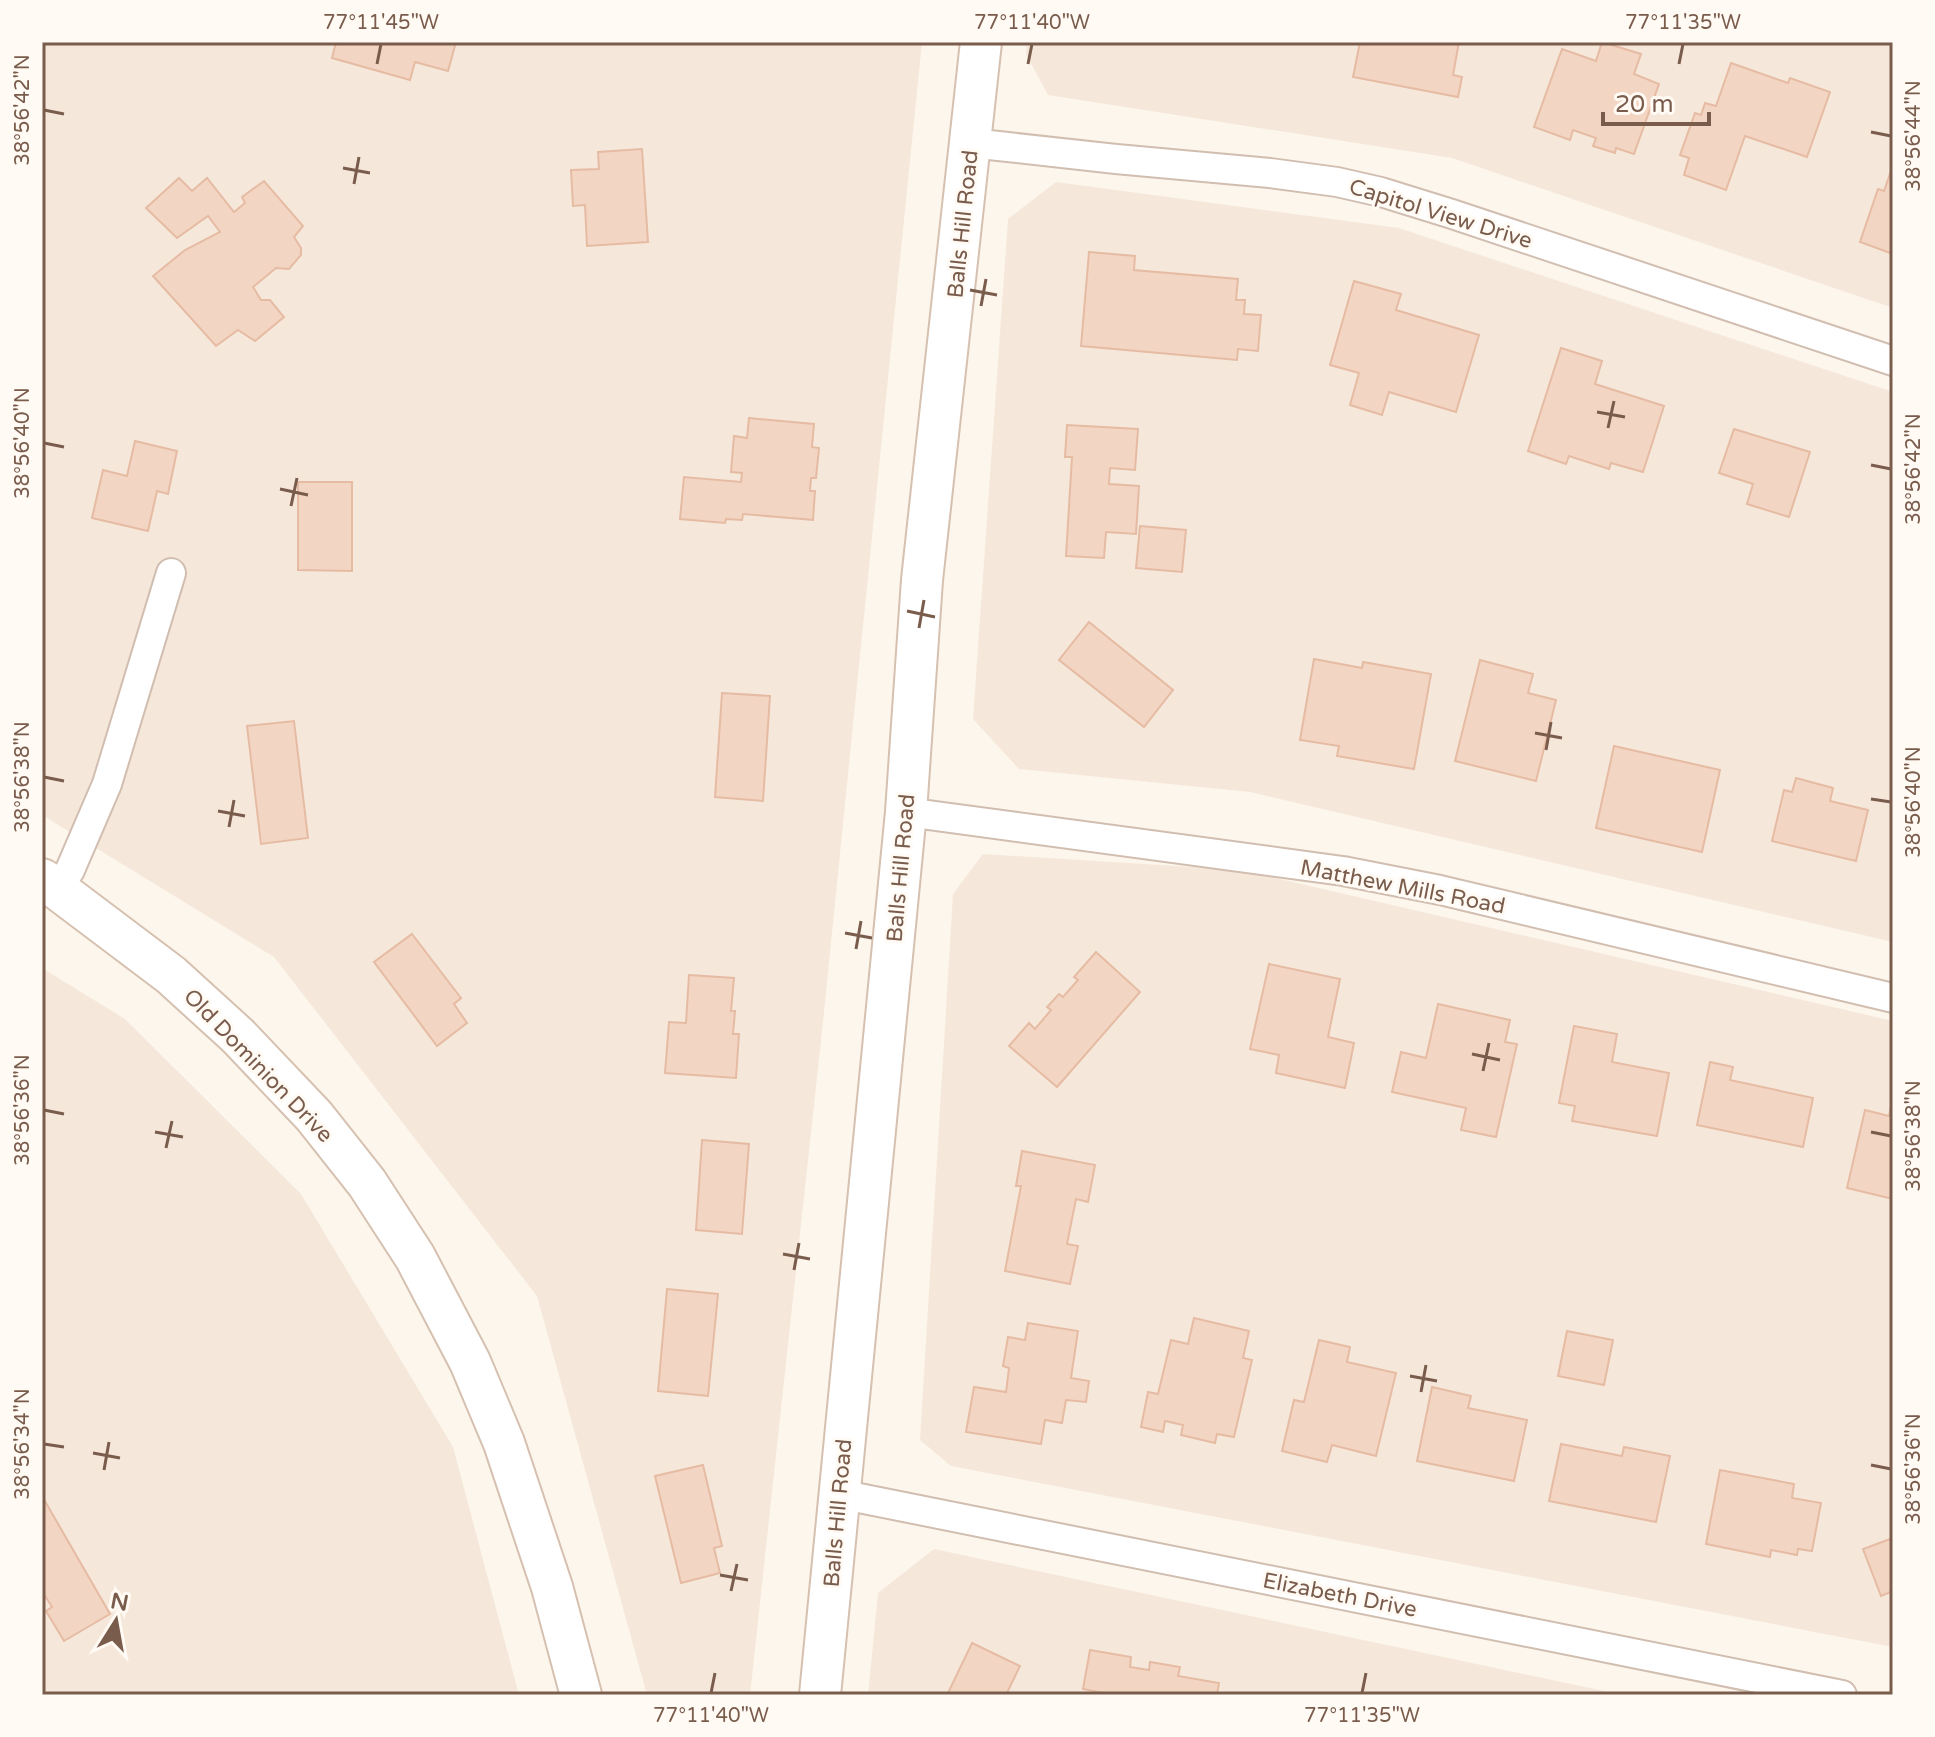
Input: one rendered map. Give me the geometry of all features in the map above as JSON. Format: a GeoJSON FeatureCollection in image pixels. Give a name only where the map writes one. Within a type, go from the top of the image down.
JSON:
{"type":"FeatureCollection","features":[{"type":"Feature","properties":{"kind":"street","name":"Balls Hill Road"},"geometry":{"type":"LineString","coordinates":[[820,1695],[906,812],[922,580],[981,42]]}},
{"type":"Feature","properties":{"kind":"street","name":"Capitol View Drive"},"geometry":{"type":"LineString","coordinates":[[971,143],[1270,173],[1337,182],[1381,192],[1893,361]]}},
{"type":"Feature","properties":{"kind":"street"},"geometry":{"type":"LineString","coordinates":[[50,884],[70,870],[107,784],[171,573]]}},
{"type":"Feature","properties":{"kind":"street","name":"Matthew Mills Road"},"geometry":{"type":"LineString","coordinates":[[906,812],[1343,871],[1440,890],[1893,998]]}},
{"type":"Feature","properties":{"kind":"street","name":"Old Dominion Drive"},"geometry":{"type":"LineString","coordinates":[[50,884],[171,975],[238,1036],[314,1116],[367,1183],[415,1257],[470,1362],[499,1429],[552,1587],[581,1695]]}},
{"type":"Feature","properties":{"kind":"street","name":"Elizabeth Drive"},"geometry":{"type":"LineString","coordinates":[[839,1494],[1842,1695]]}},
{"type":"Feature","properties":{"kind":"shaded area"},"geometry":{"type":"Polygon","coordinates":[[[42,42],[922,42],[823,1022],[750,1695],[647,1695],[537,1296],[274,957],[42,815],[42,42]]]}},
{"type":"Feature","properties":{"kind":"shaded area"},"geometry":{"type":"Polygon","coordinates":[[[1027,42],[1893,42],[1893,308],[1452,158],[1048,95],[1026,54],[1027,42]]]}},
{"type":"Feature","properties":{"kind":"shaded area"},"geometry":{"type":"Polygon","coordinates":[[[1056,182],[1399,228],[1893,392],[1893,942],[1250,792],[1019,769],[973,719],[1008,219],[1056,182]]]}},
{"type":"Feature","properties":{"kind":"shaded area"},"geometry":{"type":"Polygon","coordinates":[[[983,854],[1241,870],[1893,1021],[1893,1647],[951,1466],[920,1440],[953,894],[983,854]]]}},
{"type":"Feature","properties":{"kind":"shaded area"},"geometry":{"type":"Polygon","coordinates":[[[42,968],[125,1019],[301,1194],[453,1447],[519,1695],[42,1695],[42,968]]]}},
{"type":"Feature","properties":{"kind":"shaded area"},"geometry":{"type":"Polygon","coordinates":[[[934,1549],[1623,1695],[868,1695],[878,1593],[934,1549]]]}},
{"type":"Feature","properties":{"kind":"building"},"geometry":{"type":"Polygon","coordinates":[[[336,42],[456,42],[448,71],[415,62],[410,80],[332,58],[336,42]]]}},
{"type":"Feature","properties":{"kind":"building"},"geometry":{"type":"Polygon","coordinates":[[[1360,42],[1459,42],[1453,75],[1462,77],[1458,97],[1353,77],[1360,42]]]}},
{"type":"Feature","properties":{"kind":"building"},"geometry":{"type":"Polygon","coordinates":[[[1602,42],[1641,54],[1634,74],[1659,84],[1634,154],[1616,148],[1615,153],[1593,146],[1596,138],[1573,130],[1570,140],[1534,127],[1562,49],[1596,61],[1602,42]]]}},
{"type":"Feature","properties":{"kind":"building"},"geometry":{"type":"Polygon","coordinates":[[[1731,63],[1788,83],[1790,78],[1830,92],[1807,157],[1745,136],[1726,190],[1684,175],[1689,158],[1680,155],[1695,113],[1701,115],[1705,103],[1716,106],[1731,63]]]}},
{"type":"Feature","properties":{"kind":"building"},"geometry":{"type":"Polygon","coordinates":[[[642,149],[648,242],[587,246],[585,205],[573,206],[571,170],[599,169],[598,152],[642,149]]]}},
{"type":"Feature","properties":{"kind":"building"},"geometry":{"type":"Polygon","coordinates":[[[1893,165],[1893,254],[1860,242],[1878,189],[1884,191],[1893,165]]]}},
{"type":"Feature","properties":{"kind":"building"},"geometry":{"type":"Polygon","coordinates":[[[179,178],[192,191],[207,178],[234,212],[245,203],[242,197],[264,181],[303,226],[294,237],[301,248],[301,255],[289,269],[276,268],[253,287],[261,300],[270,300],[284,317],[255,341],[238,330],[216,346],[153,276],[185,250],[220,232],[208,216],[177,238],[146,208],[179,178]]]}},
{"type":"Feature","properties":{"kind":"building"},"geometry":{"type":"Polygon","coordinates":[[[1089,252],[1135,256],[1134,270],[1238,279],[1236,300],[1245,300],[1244,314],[1261,315],[1258,351],[1238,349],[1237,360],[1081,346],[1089,252]]]}},
{"type":"Feature","properties":{"kind":"building"},"geometry":{"type":"Polygon","coordinates":[[[1354,281],[1401,294],[1396,310],[1479,335],[1456,412],[1389,392],[1382,415],[1350,405],[1359,373],[1330,365],[1354,281]]]}},
{"type":"Feature","properties":{"kind":"building"},"geometry":{"type":"Polygon","coordinates":[[[1561,348],[1602,361],[1595,384],[1664,406],[1643,472],[1611,463],[1609,469],[1569,456],[1566,464],[1528,451],[1561,348]]]}},
{"type":"Feature","properties":{"kind":"building"},"geometry":{"type":"Polygon","coordinates":[[[749,418],[814,424],[812,447],[819,448],[816,478],[811,478],[810,491],[815,491],[813,520],[743,514],[742,520],[726,519],[725,523],[680,519],[684,477],[741,482],[742,473],[731,472],[734,436],[747,438],[749,418]]]}},
{"type":"Feature","properties":{"kind":"building"},"geometry":{"type":"Polygon","coordinates":[[[1067,425],[1138,429],[1135,470],[1110,468],[1109,484],[1139,486],[1136,534],[1106,532],[1104,558],[1066,556],[1072,457],[1065,457],[1067,425]]]}},
{"type":"Feature","properties":{"kind":"building"},"geometry":{"type":"Polygon","coordinates":[[[1734,429],[1810,452],[1789,517],[1747,504],[1753,484],[1719,473],[1734,429]]]}},
{"type":"Feature","properties":{"kind":"building"},"geometry":{"type":"Polygon","coordinates":[[[135,441],[177,451],[168,494],[157,491],[148,531],[92,518],[103,470],[127,476],[135,441]]]}},
{"type":"Feature","properties":{"kind":"building"},"geometry":{"type":"Polygon","coordinates":[[[298,482],[352,482],[352,571],[298,570],[298,482]]]}},
{"type":"Feature","properties":{"kind":"building"},"geometry":{"type":"Polygon","coordinates":[[[1140,526],[1186,530],[1182,572],[1136,568],[1140,526]]]}},
{"type":"Feature","properties":{"kind":"building"},"geometry":{"type":"Polygon","coordinates":[[[1089,622],[1173,690],[1144,727],[1059,660],[1089,622]]]}},
{"type":"Feature","properties":{"kind":"building"},"geometry":{"type":"Polygon","coordinates":[[[1314,659],[1362,668],[1363,662],[1431,674],[1414,769],[1337,756],[1339,746],[1300,740],[1314,659]]]}},
{"type":"Feature","properties":{"kind":"building"},"geometry":{"type":"Polygon","coordinates":[[[1480,660],[1533,674],[1528,693],[1556,700],[1536,781],[1455,761],[1480,660]]]}},
{"type":"Feature","properties":{"kind":"building"},"geometry":{"type":"Polygon","coordinates":[[[722,693],[770,696],[763,801],[715,797],[722,693]]]}},
{"type":"Feature","properties":{"kind":"building"},"geometry":{"type":"Polygon","coordinates":[[[294,721],[308,838],[261,844],[247,726],[294,721]]]}},
{"type":"Feature","properties":{"kind":"building"},"geometry":{"type":"Polygon","coordinates":[[[1614,746],[1720,770],[1702,852],[1596,828],[1614,746]]]}},
{"type":"Feature","properties":{"kind":"building"},"geometry":{"type":"Polygon","coordinates":[[[1796,778],[1833,788],[1830,801],[1868,810],[1856,861],[1772,841],[1784,790],[1792,792],[1796,778]]]}},
{"type":"Feature","properties":{"kind":"building"},"geometry":{"type":"Polygon","coordinates":[[[412,934],[461,998],[454,1004],[467,1023],[437,1046],[374,962],[412,934]]]}},
{"type":"Feature","properties":{"kind":"building"},"geometry":{"type":"Polygon","coordinates":[[[1096,952],[1140,992],[1057,1087],[1009,1046],[1029,1023],[1035,1029],[1051,1010],[1047,1007],[1059,994],[1063,997],[1078,980],[1074,977],[1096,952]]]}},
{"type":"Feature","properties":{"kind":"building"},"geometry":{"type":"Polygon","coordinates":[[[1269,964],[1340,979],[1328,1037],[1354,1043],[1345,1088],[1276,1073],[1279,1055],[1250,1049],[1269,964]]]}},
{"type":"Feature","properties":{"kind":"building"},"geometry":{"type":"Polygon","coordinates":[[[689,975],[734,978],[731,1011],[735,1011],[733,1034],[739,1034],[736,1078],[665,1073],[669,1022],[686,1023],[689,975]]]}},
{"type":"Feature","properties":{"kind":"building"},"geometry":{"type":"Polygon","coordinates":[[[1438,1004],[1510,1020],[1505,1042],[1517,1044],[1496,1137],[1461,1130],[1466,1108],[1392,1092],[1401,1052],[1426,1058],[1438,1004]]]}},
{"type":"Feature","properties":{"kind":"building"},"geometry":{"type":"Polygon","coordinates":[[[1574,1026],[1617,1034],[1612,1062],[1669,1073],[1657,1136],[1572,1121],[1575,1106],[1559,1103],[1574,1026]]]}},
{"type":"Feature","properties":{"kind":"building"},"geometry":{"type":"Polygon","coordinates":[[[1710,1062],[1733,1067],[1730,1080],[1813,1098],[1803,1147],[1697,1125],[1710,1062]]]}},
{"type":"Feature","properties":{"kind":"building"},"geometry":{"type":"Polygon","coordinates":[[[1891,1106],[1893,1199],[1847,1188],[1865,1110],[1889,1116],[1891,1106]]]}},
{"type":"Feature","properties":{"kind":"building"},"geometry":{"type":"Polygon","coordinates":[[[702,1140],[749,1144],[742,1234],[696,1230],[702,1140]]]}},
{"type":"Feature","properties":{"kind":"building"},"geometry":{"type":"Polygon","coordinates":[[[1022,1151],[1095,1165],[1088,1202],[1076,1199],[1067,1244],[1078,1246],[1070,1284],[1005,1271],[1021,1186],[1016,1186],[1022,1151]]]}},
{"type":"Feature","properties":{"kind":"building"},"geometry":{"type":"Polygon","coordinates":[[[667,1289],[718,1294],[708,1396],[658,1391],[667,1289]]]}},
{"type":"Feature","properties":{"kind":"building"},"geometry":{"type":"Polygon","coordinates":[[[1194,1318],[1249,1331],[1243,1358],[1252,1360],[1234,1437],[1217,1434],[1215,1443],[1181,1435],[1183,1425],[1165,1421],[1163,1432],[1141,1427],[1148,1392],[1158,1394],[1171,1340],[1188,1344],[1194,1318]]]}},
{"type":"Feature","properties":{"kind":"building"},"geometry":{"type":"Polygon","coordinates":[[[1028,1323],[1078,1331],[1071,1378],[1089,1381],[1086,1402],[1066,1400],[1062,1423],[1045,1420],[1041,1444],[966,1432],[974,1387],[1006,1392],[1009,1368],[1003,1366],[1008,1337],[1025,1340],[1028,1323]]]}},
{"type":"Feature","properties":{"kind":"building"},"geometry":{"type":"Polygon","coordinates":[[[1567,1331],[1613,1340],[1604,1385],[1558,1376],[1567,1331]]]}},
{"type":"Feature","properties":{"kind":"building"},"geometry":{"type":"Polygon","coordinates":[[[1319,1340],[1350,1347],[1347,1362],[1396,1373],[1376,1456],[1332,1445],[1327,1462],[1282,1451],[1294,1400],[1304,1402],[1319,1340]]]}},
{"type":"Feature","properties":{"kind":"building"},"geometry":{"type":"Polygon","coordinates":[[[1432,1387],[1471,1396],[1468,1408],[1527,1420],[1514,1481],[1417,1461],[1432,1387]]]}},
{"type":"Feature","properties":{"kind":"building"},"geometry":{"type":"Polygon","coordinates":[[[1561,1444],[1622,1456],[1624,1447],[1670,1456],[1656,1522],[1549,1501],[1561,1444]]]}},
{"type":"Feature","properties":{"kind":"building"},"geometry":{"type":"Polygon","coordinates":[[[703,1465],[722,1546],[714,1548],[720,1573],[681,1583],[655,1476],[703,1465]]]}},
{"type":"Feature","properties":{"kind":"building"},"geometry":{"type":"Polygon","coordinates":[[[1720,1470],[1794,1484],[1792,1498],[1821,1503],[1812,1551],[1798,1549],[1797,1555],[1771,1550],[1770,1557],[1706,1544],[1720,1470]]]}},
{"type":"Feature","properties":{"kind":"building"},"geometry":{"type":"Polygon","coordinates":[[[42,1496],[110,1614],[64,1641],[46,1611],[52,1607],[42,1591],[42,1496]]]}},
{"type":"Feature","properties":{"kind":"building"},"geometry":{"type":"Polygon","coordinates":[[[1893,1538],[1893,1591],[1881,1596],[1863,1549],[1893,1538]]]}},
{"type":"Feature","properties":{"kind":"building"},"geometry":{"type":"Polygon","coordinates":[[[972,1643],[1020,1666],[1006,1695],[947,1695],[972,1643]]]}},
{"type":"Feature","properties":{"kind":"building"},"geometry":{"type":"Polygon","coordinates":[[[1090,1650],[1131,1657],[1130,1667],[1149,1670],[1150,1662],[1180,1667],[1178,1676],[1219,1683],[1217,1695],[1113,1695],[1083,1689],[1090,1650]]]}}]}
